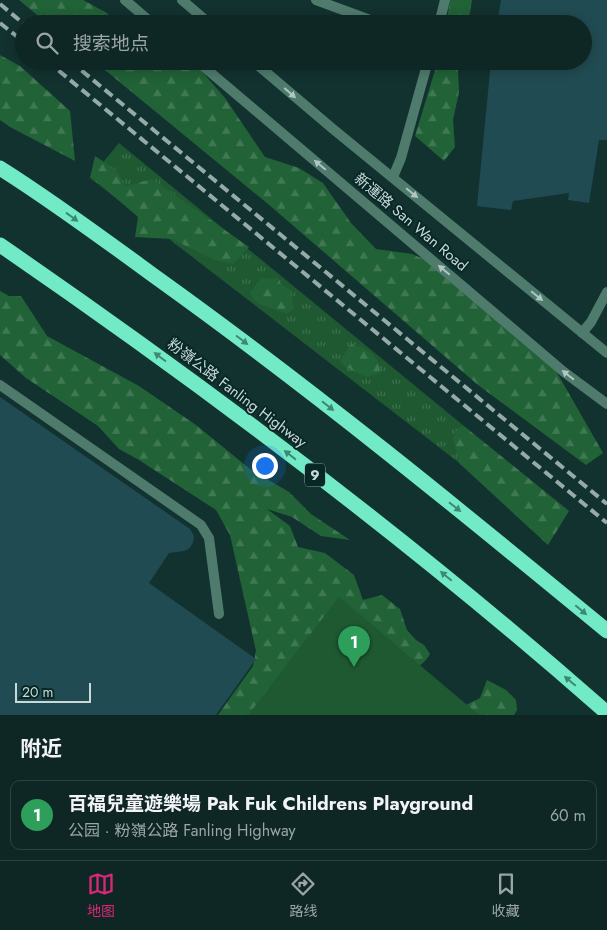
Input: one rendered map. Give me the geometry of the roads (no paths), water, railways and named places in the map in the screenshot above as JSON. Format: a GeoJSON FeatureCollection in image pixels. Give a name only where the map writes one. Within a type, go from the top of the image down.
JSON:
{"type":"FeatureCollection","features":[{"type":"Feature","properties":{"kind":"highway"},"geometry":{"type":"LineString","coordinates":[[0,162],[33,188],[195,304],[289,376],[477,523],[607,631]]}},
{"type":"Feature","properties":{"kind":"highway"},"geometry":{"type":"LineString","coordinates":[[0,168],[33,188]]}},
{"type":"Feature","properties":{"kind":"highway","name":"粉嶺公路 Fanling Highway"},"geometry":{"type":"LineString","coordinates":[[4,249],[154,353],[262,433],[436,568],[607,713]]}},
{"type":"Feature","properties":{"kind":"street"},"geometry":{"type":"LineString","coordinates":[[125,0],[142,15]]}},
{"type":"Feature","properties":{"kind":"street"},"geometry":{"type":"LineString","coordinates":[[182,0],[200,15]]}},
{"type":"Feature","properties":{"kind":"street"},"geometry":{"type":"LineString","coordinates":[[316,0],[357,15]]}},
{"type":"Feature","properties":{"kind":"street"},"geometry":{"type":"LineString","coordinates":[[441,15],[445,0]]}},
{"type":"Feature","properties":{"kind":"street","name":"新運路 San Wan Road"},"geometry":{"type":"LineString","coordinates":[[208,70],[564,372],[607,404]]}},
{"type":"Feature","properties":{"kind":"street","name":"新運路 San Wan Road"},"geometry":{"type":"LineString","coordinates":[[263,70],[333,130],[607,353]]}},
{"type":"Feature","properties":{"kind":"street"},"geometry":{"type":"LineString","coordinates":[[393,177],[401,158],[425,70]]}},
{"type":"Feature","properties":{"kind":"street"},"geometry":{"type":"LineString","coordinates":[[582,333],[591,322],[607,292]]}},
{"type":"Feature","properties":{"kind":"street"},"geometry":{"type":"LineString","coordinates":[[0,385],[201,525],[209,538],[219,614]]}},
{"type":"Feature","properties":{"kind":"railway"},"geometry":{"type":"LineString","coordinates":[[0,4],[15,16]]}},
{"type":"Feature","properties":{"kind":"railway"},"geometry":{"type":"LineString","coordinates":[[0,23],[15,35]]}},
{"type":"Feature","properties":{"kind":"railway"},"geometry":{"type":"LineString","coordinates":[[58,70],[607,523]]}},
{"type":"Feature","properties":{"kind":"railway"},"geometry":{"type":"LineString","coordinates":[[81,70],[607,504]]}},
{"type":"Feature","properties":{"kind":"place","name":"百福兒童遊樂場 Pak Fuk Childrens Playground"},"geometry":{"type":"Point","coordinates":[354,667]}}]}
